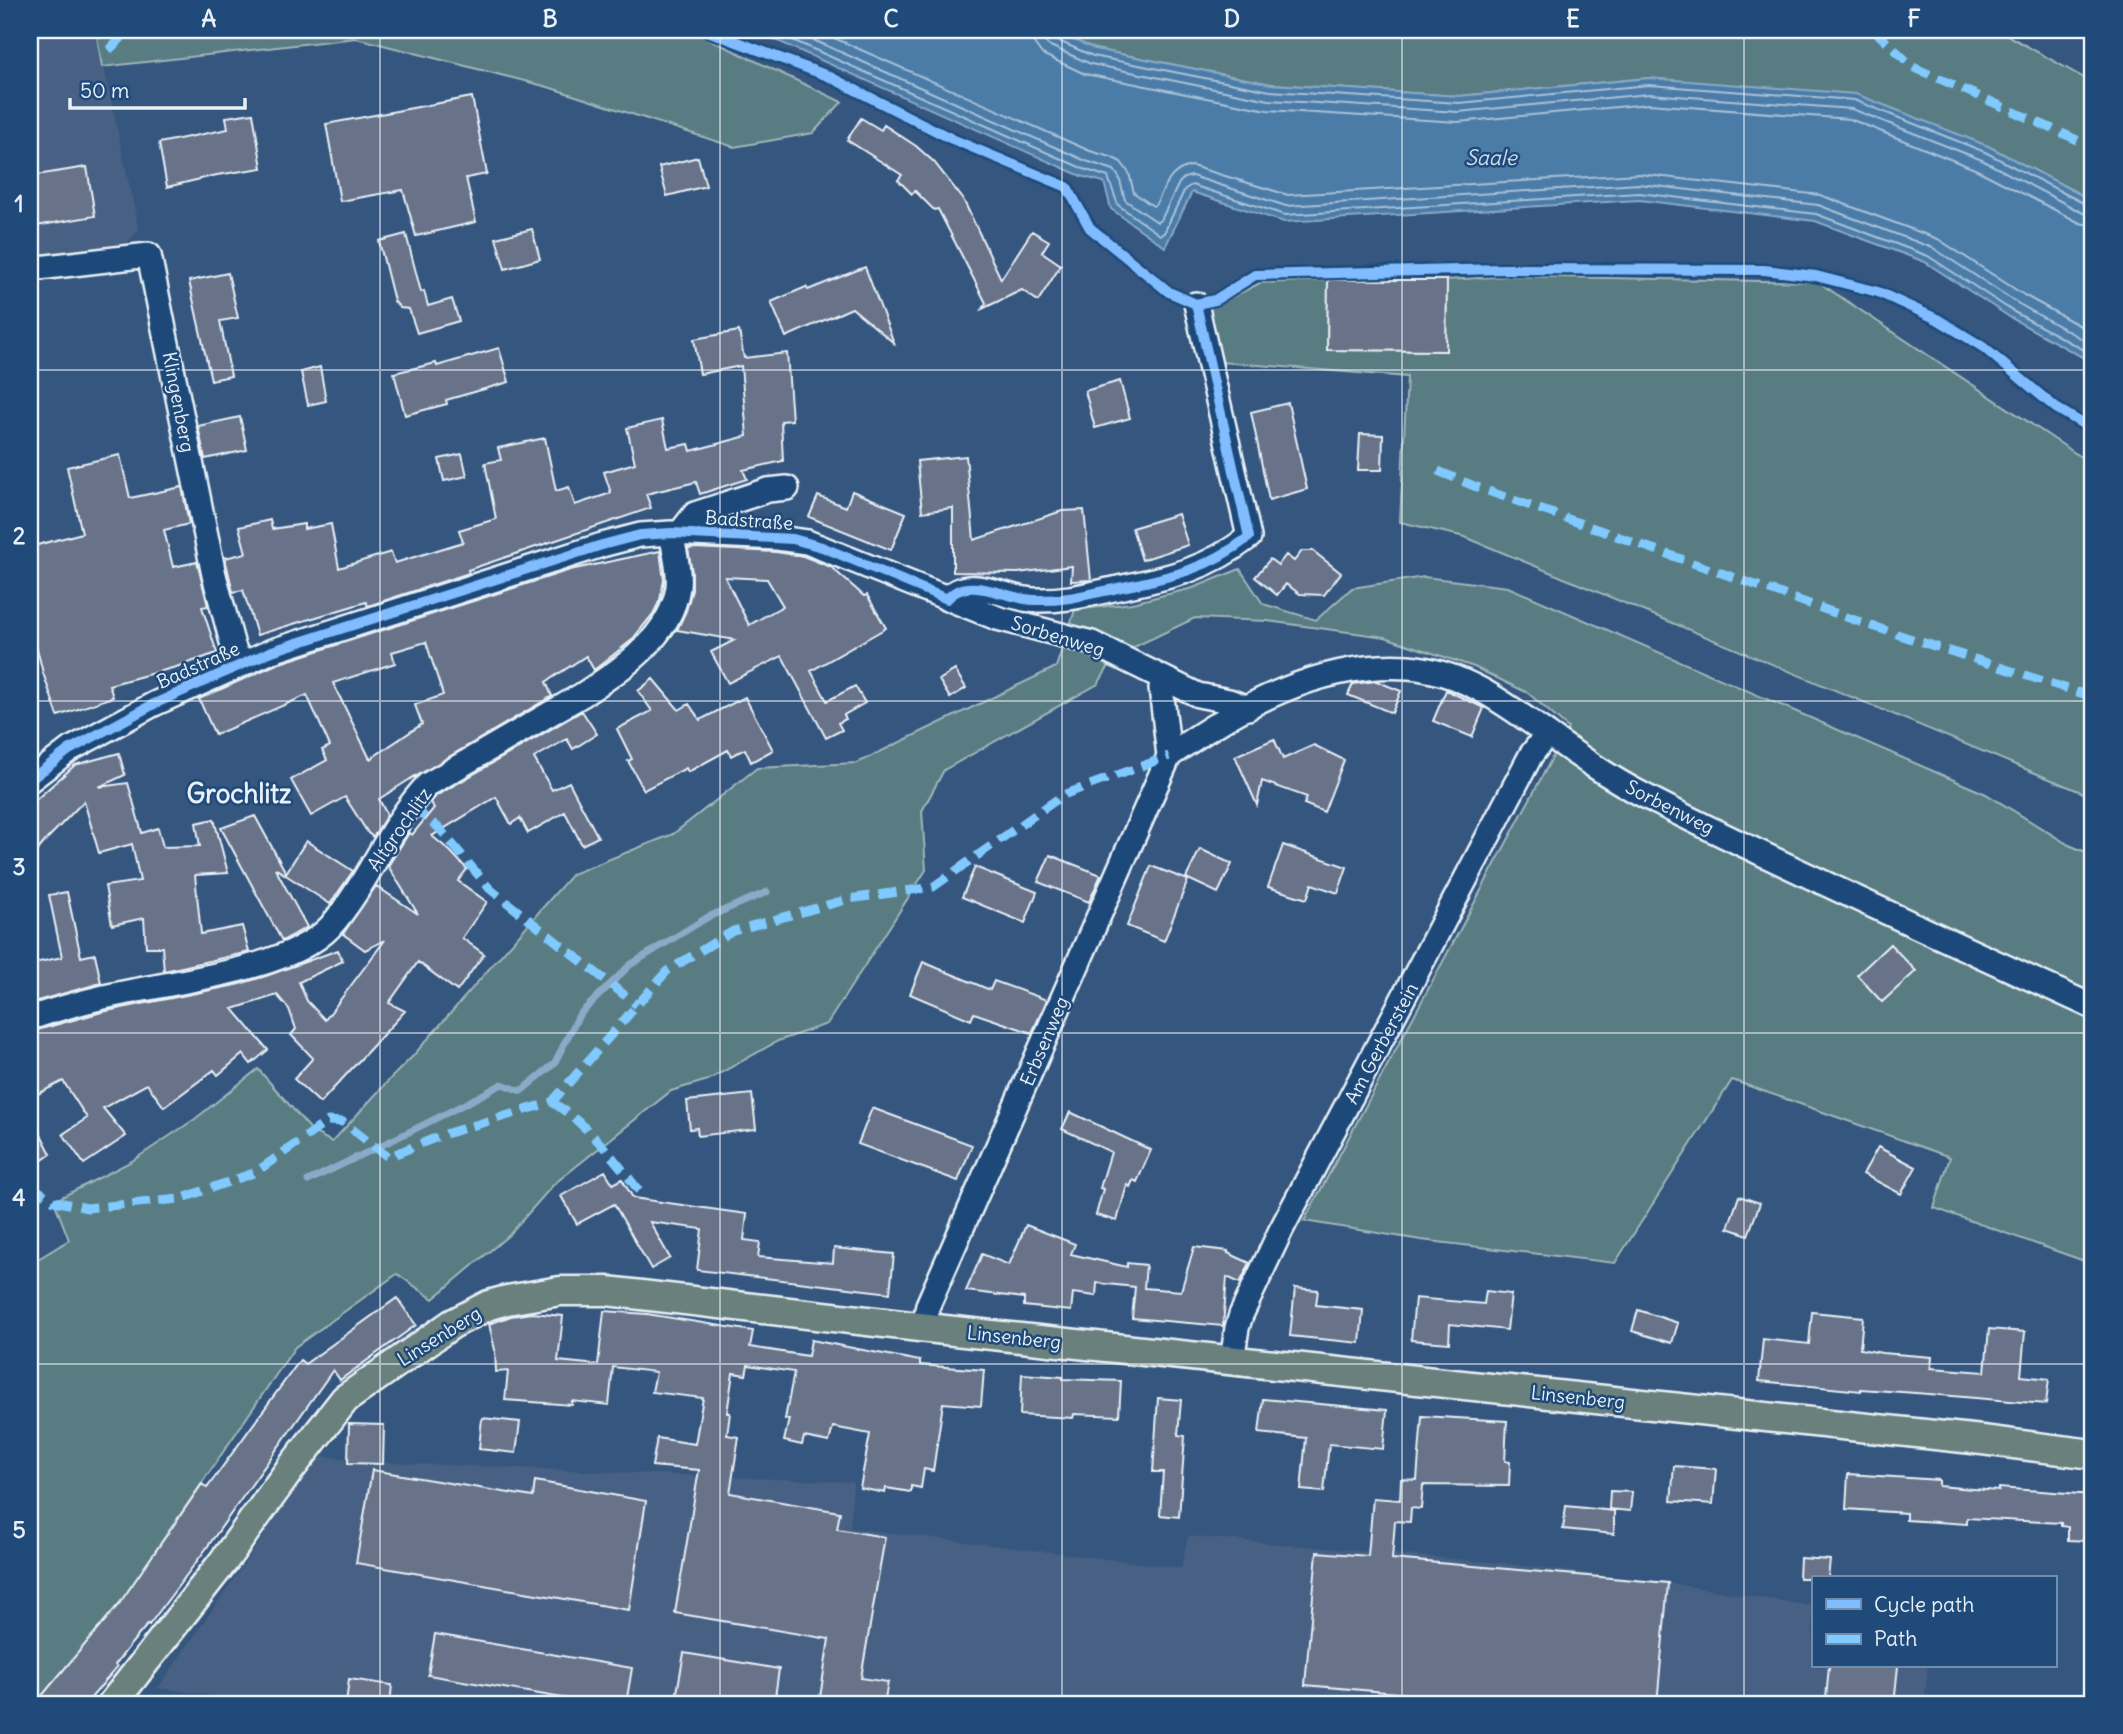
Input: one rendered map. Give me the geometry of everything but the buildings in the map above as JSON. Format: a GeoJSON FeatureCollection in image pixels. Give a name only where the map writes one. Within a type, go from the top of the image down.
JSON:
{"type":"FeatureCollection","features":[{"type":"Feature","properties":{"kind":"main road","name":"Linsenberg"},"geometry":{"type":"LineString","coordinates":[[112,1704],[345,1399],[474,1311],[507,1300],[560,1291],[607,1291],[924,1328],[2093,1454]]}},
{"type":"Feature","properties":{"kind":"street","name":"Klingenberg"},"geometry":{"type":"LineString","coordinates":[[30,269],[149,255],[215,575],[233,646],[242,664]]}},
{"type":"Feature","properties":{"kind":"street"},"geometry":{"type":"LineString","coordinates":[[947,599],[961,589],[982,589],[1022,600],[1063,600],[1157,581],[1200,567],[1249,537],[1196,304]]}},
{"type":"Feature","properties":{"kind":"street","name":"Badstraße"},"geometry":{"type":"LineString","coordinates":[[676,533],[695,514],[768,490],[787,488]]}},
{"type":"Feature","properties":{"kind":"street","name":"Badstraße"},"geometry":{"type":"LineString","coordinates":[[30,780],[61,755],[109,728],[153,704],[242,664],[318,635],[640,535],[676,533],[807,542],[947,599]]}},
{"type":"Feature","properties":{"kind":"street","name":"Altgrochlitz"},"geometry":{"type":"LineString","coordinates":[[30,1018],[86,1001],[264,962],[307,944],[319,936],[360,887],[427,785],[607,679],[632,659],[660,630],[676,598],[678,588],[676,533]]}},
{"type":"Feature","properties":{"kind":"street","name":"Sorbenweg"},"geometry":{"type":"LineString","coordinates":[[947,599],[997,618],[1092,643],[1198,695],[1248,708]]}},
{"type":"Feature","properties":{"kind":"street","name":"Sorbenweg"},"geometry":{"type":"LineString","coordinates":[[1169,756],[1270,696],[1332,673],[1349,669],[1408,667],[1434,671],[1474,686],[1499,700],[1608,774],[1679,814],[2093,1007]]}},
{"type":"Feature","properties":{"kind":"street"},"geometry":{"type":"LineString","coordinates":[[1165,681],[1161,688],[1169,756]]}},
{"type":"Feature","properties":{"kind":"street","name":"Am Gerberstein"},"geometry":{"type":"LineString","coordinates":[[1232,1360],[1241,1315],[1281,1230],[1531,755],[1547,734]]}},
{"type":"Feature","properties":{"kind":"street","name":"Erbsenweg"},"geometry":{"type":"LineString","coordinates":[[924,1328],[928,1305],[1169,756]]}},
{"type":"Feature","properties":{"kind":"shaded area"},"geometry":{"type":"Polygon","coordinates":[[[30,30],[96,30],[139,230],[120,251],[30,260],[30,30]]]}},
{"type":"Feature","properties":{"kind":"shaded area"},"geometry":{"type":"Polygon","coordinates":[[[319,1456],[395,1463],[853,1482],[850,1528],[1181,1568],[1188,1536],[1500,1563],[1668,1583],[1812,1606],[1812,1668],[1928,1668],[1924,1704],[275,1704],[158,1688],[319,1456]]]}},
{"type":"Feature","properties":{"kind":"green space"},"geometry":{"type":"Polygon","coordinates":[[[96,30],[690,30],[842,102],[813,133],[734,147],[548,87],[356,38],[102,67],[96,30]]]}},
{"type":"Feature","properties":{"kind":"green space"},"geometry":{"type":"Polygon","coordinates":[[[1051,30],[1998,30],[2093,83],[2093,201],[1988,146],[1649,78],[1459,96],[1271,84],[1095,49],[1051,30]]]}},
{"type":"Feature","properties":{"kind":"green space"},"geometry":{"type":"Polygon","coordinates":[[[1509,276],[1818,282],[2093,465],[2093,797],[1465,537],[1400,522],[1407,377],[1221,362],[1207,310],[1260,283],[1328,280],[1327,350],[1446,351],[1447,280],[1509,276]]]}},
{"type":"Feature","properties":{"kind":"green space"},"geometry":{"type":"Polygon","coordinates":[[[1240,569],[1263,604],[1316,620],[1352,588],[1424,577],[1508,587],[1986,794],[2069,845],[2093,855],[2093,1264],[1934,1208],[1950,1157],[1732,1080],[1615,1263],[1421,1240],[1304,1221],[1568,728],[1528,693],[1474,667],[1385,637],[1267,621],[1195,618],[1115,656],[1098,684],[944,770],[922,811],[926,870],[827,1024],[778,1041],[708,1080],[671,1091],[554,1184],[510,1234],[433,1299],[397,1274],[295,1347],[119,1604],[35,1704],[30,1704],[30,1264],[69,1240],[54,1201],[132,1161],[195,1119],[258,1069],[313,1132],[332,1142],[413,1056],[572,874],[673,834],[757,768],[857,763],[1056,667],[1075,610],[1132,603],[1193,588],[1240,569]]]}},
{"type":"Feature","properties":{"kind":"water","name":"Saale"},"geometry":{"type":"Polygon","coordinates":[[[753,30],[1051,30],[1095,49],[1271,84],[1459,96],[1649,78],[1856,94],[1988,146],[2093,201],[2093,363],[2011,318],[1925,262],[1815,221],[1639,200],[1284,222],[1192,192],[1165,247],[1111,209],[1104,182],[1081,176],[753,30]]]}},
{"type":"Feature","properties":{"kind":"waterway"},"geometry":{"type":"LineString","coordinates":[[308,1181],[502,1084],[521,1091],[554,1064],[579,1015],[630,965],[708,917],[767,892]]}},
{"type":"Feature","properties":{"kind":"marked path"},"geometry":{"type":"LineString","coordinates":[[109,50],[130,30]]}},
{"type":"Feature","properties":{"kind":"marked path"},"geometry":{"type":"LineString","coordinates":[[1874,30],[1913,67],[2093,149]]}},
{"type":"Feature","properties":{"kind":"marked path"},"geometry":{"type":"LineString","coordinates":[[1438,471],[1872,626],[2093,697]]}},
{"type":"Feature","properties":{"kind":"marked path"},"geometry":{"type":"LineString","coordinates":[[30,1185],[54,1201],[87,1208],[180,1199],[256,1172],[328,1121],[343,1122],[388,1157],[445,1134],[552,1102],[667,971],[733,931],[849,899],[933,887],[1063,795],[1169,756]]}},
{"type":"Feature","properties":{"kind":"marked path"},"geometry":{"type":"LineString","coordinates":[[411,806],[439,828],[490,889],[637,1005]]}},
{"type":"Feature","properties":{"kind":"marked path"},"geometry":{"type":"LineString","coordinates":[[552,1102],[588,1131],[639,1191]]}},
{"type":"Feature","properties":{"kind":"cycle path"},"geometry":{"type":"LineString","coordinates":[[705,30],[828,76],[952,139],[1067,187],[1090,228],[1169,292],[1196,304],[1215,300],[1255,275],[1502,269],[1764,270],[1816,276],[1878,292],[1937,319],[1983,347],[2056,408],[2093,430]]}},
{"type":"Feature","properties":{"kind":"cycle path"},"geometry":{"type":"LineString","coordinates":[[30,780],[69,750],[154,704],[272,651],[640,535],[671,533],[793,539],[822,547],[947,599],[966,588],[989,590],[1023,599],[1063,599],[1147,582],[1199,566],[1249,537],[1196,304]]}},
{"type":"Feature","properties":{"kind":"district","name":"Grochlitz"},"geometry":{"type":"Point","coordinates":[239,793]}}]}
